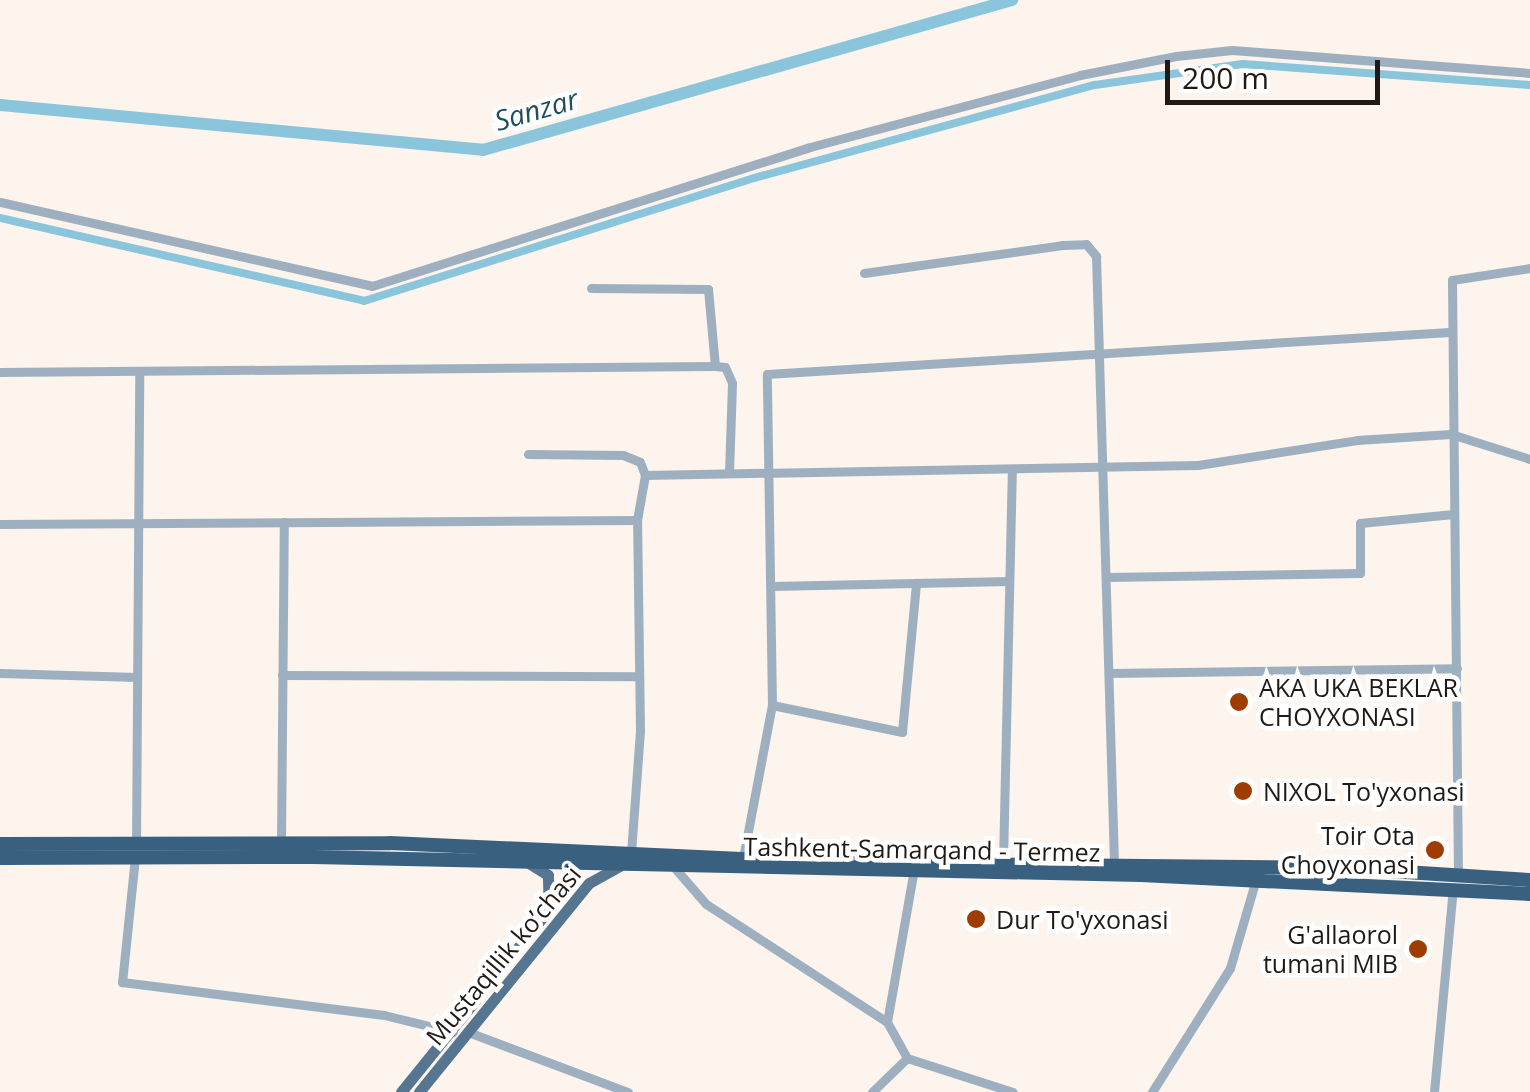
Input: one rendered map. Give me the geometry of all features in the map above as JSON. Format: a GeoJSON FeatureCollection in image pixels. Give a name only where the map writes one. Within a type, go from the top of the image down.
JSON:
{"type":"FeatureCollection","features":[{"type":"Feature","properties":{"kind":"highway","name":"Tashkent-Samarqand - Termez"},"geometry":{"type":"LineString","coordinates":[[0,844],[135,851],[633,859],[673,866],[913,875],[1530,880]]}},
{"type":"Feature","properties":{"kind":"highway","name":"Tashkent-Samarqand - Termez"},"geometry":{"type":"LineString","coordinates":[[0,858],[281,844],[314,851],[525,862],[743,858],[1114,862],[1455,882],[1530,894]]}},
{"type":"Feature","properties":{"kind":"main road","name":"Mustaqillik ko’chasi"},"geometry":{"type":"LineString","coordinates":[[402,1092],[461,1033],[589,884],[606,870],[633,859]]}},
{"type":"Feature","properties":{"kind":"main road","name":"Mustaqillik ko’chasi"},"geometry":{"type":"LineString","coordinates":[[419,1092],[549,909],[548,874],[525,862]]}},
{"type":"Feature","properties":{"kind":"street"},"geometry":{"type":"LineString","coordinates":[[0,202],[372,286],[810,147],[1157,60],[1232,50],[1530,73]]}},
{"type":"Feature","properties":{"kind":"street"},"geometry":{"type":"LineString","coordinates":[[864,273],[1086,244],[1096,256],[1114,862]]}},
{"type":"Feature","properties":{"kind":"street"},"geometry":{"type":"LineString","coordinates":[[1434,1092],[1455,882],[1457,668],[1450,434],[1452,280],[1530,268]]}},
{"type":"Feature","properties":{"kind":"street"},"geometry":{"type":"LineString","coordinates":[[591,288],[708,288],[713,293],[715,366]]}},
{"type":"Feature","properties":{"kind":"street"},"geometry":{"type":"LineString","coordinates":[[743,858],[772,704],[767,374],[1450,332]]}},
{"type":"Feature","properties":{"kind":"street"},"geometry":{"type":"LineString","coordinates":[[0,372],[725,367],[732,382],[728,473]]}},
{"type":"Feature","properties":{"kind":"street"},"geometry":{"type":"LineString","coordinates":[[138,373],[135,851],[122,982],[364,1012],[461,1033],[628,1092]]}},
{"type":"Feature","properties":{"kind":"street"},"geometry":{"type":"LineString","coordinates":[[645,474],[1102,470],[1198,465],[1356,440],[1450,434],[1530,459]]}},
{"type":"Feature","properties":{"kind":"street"},"geometry":{"type":"LineString","coordinates":[[528,454],[623,454],[640,462],[645,474],[637,520],[639,676],[633,859]]}},
{"type":"Feature","properties":{"kind":"street"},"geometry":{"type":"LineString","coordinates":[[1003,861],[1012,472]]}},
{"type":"Feature","properties":{"kind":"street"},"geometry":{"type":"LineString","coordinates":[[1106,577],[1360,573],[1360,523],[1454,514]]}},
{"type":"Feature","properties":{"kind":"street"},"geometry":{"type":"LineString","coordinates":[[0,524],[637,520]]}},
{"type":"Feature","properties":{"kind":"street"},"geometry":{"type":"LineString","coordinates":[[281,844],[284,522]]}},
{"type":"Feature","properties":{"kind":"street"},"geometry":{"type":"LineString","coordinates":[[772,586],[1009,581]]}},
{"type":"Feature","properties":{"kind":"street"},"geometry":{"type":"LineString","coordinates":[[772,704],[902,732],[916,583]]}},
{"type":"Feature","properties":{"kind":"street"},"geometry":{"type":"LineString","coordinates":[[1110,673],[1457,668]]}},
{"type":"Feature","properties":{"kind":"street"},"geometry":{"type":"LineString","coordinates":[[0,673],[137,676]]}},
{"type":"Feature","properties":{"kind":"street"},"geometry":{"type":"LineString","coordinates":[[282,674],[639,676]]}},
{"type":"Feature","properties":{"kind":"street"},"geometry":{"type":"LineString","coordinates":[[673,866],[706,904],[887,1022],[907,1058],[1013,1092]]}},
{"type":"Feature","properties":{"kind":"street"},"geometry":{"type":"LineString","coordinates":[[887,1022],[913,875]]}},
{"type":"Feature","properties":{"kind":"street"},"geometry":{"type":"LineString","coordinates":[[1152,1092],[1230,968],[1256,879]]}},
{"type":"Feature","properties":{"kind":"street"},"geometry":{"type":"LineString","coordinates":[[872,1092],[907,1058]]}},
{"type":"Feature","properties":{"kind":"waterway","name":"Sanzar"},"geometry":{"type":"LineString","coordinates":[[0,105],[483,150],[1012,0]]}},
{"type":"Feature","properties":{"kind":"waterway"},"geometry":{"type":"LineString","coordinates":[[0,218],[364,301],[754,178],[1095,85],[1243,64],[1530,85]]}},
{"type":"Feature","properties":{"kind":"place","name":"AKA UKA BEKLAR CHOYXONASI"},"geometry":{"type":"Point","coordinates":[1239,702]}},
{"type":"Feature","properties":{"kind":"place","name":"NIXOL To'yxonasi"},"geometry":{"type":"Point","coordinates":[1243,791]}},
{"type":"Feature","properties":{"kind":"place","name":"Toir Ota Choyxonasi"},"geometry":{"type":"Point","coordinates":[1435,850]}},
{"type":"Feature","properties":{"kind":"place","name":"Dur To'yxonasi"},"geometry":{"type":"Point","coordinates":[976,919]}},
{"type":"Feature","properties":{"kind":"place","name":"G'allaorol tumani MIB"},"geometry":{"type":"Point","coordinates":[1418,949]}}]}
